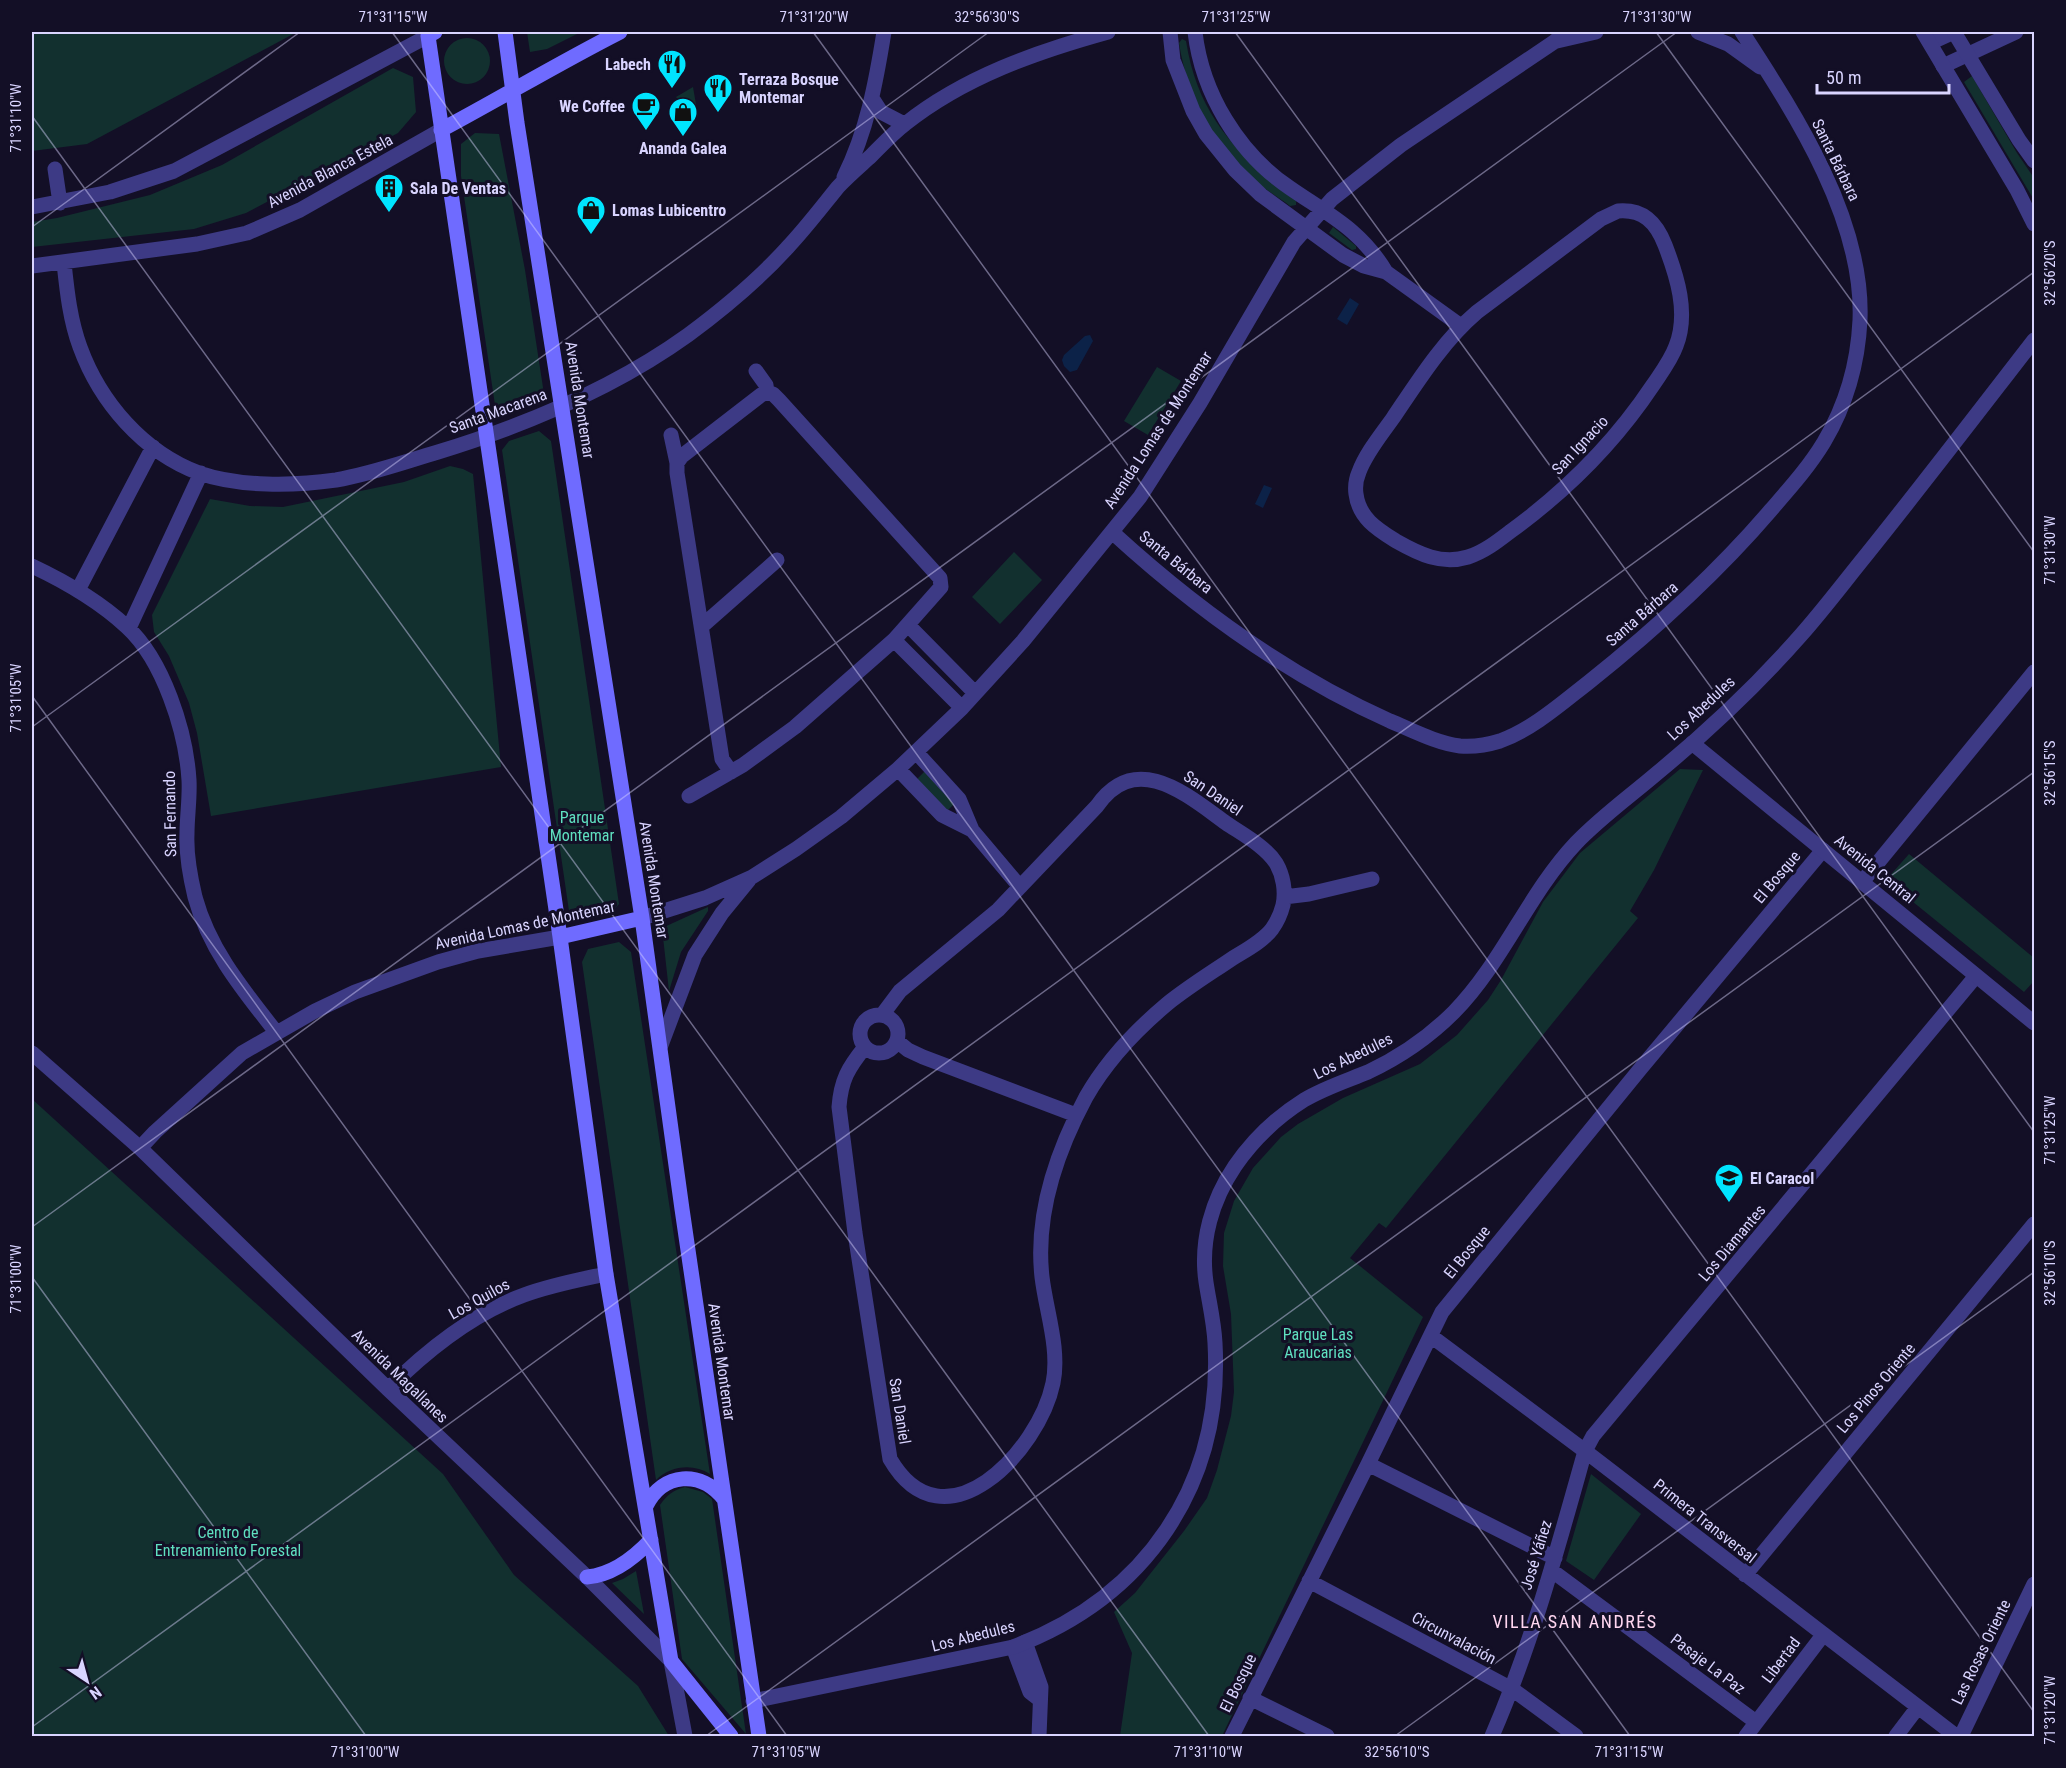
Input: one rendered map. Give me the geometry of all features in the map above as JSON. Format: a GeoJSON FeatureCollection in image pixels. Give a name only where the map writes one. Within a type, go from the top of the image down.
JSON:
{"type":"FeatureCollection","features":[{"type":"Feature","properties":{"kind":"main road","name":"Avenida Montemar"},"geometry":{"type":"LineString","coordinates":[[505,32],[661,1045],[682,1209],[759,1737]]}},
{"type":"Feature","properties":{"kind":"main road","name":"Avenida Blanca Estela"},"geometry":{"type":"LineString","coordinates":[[441,130],[543,72],[620,32]]}},
{"type":"Feature","properties":{"kind":"main road"},"geometry":{"type":"LineString","coordinates":[[430,33],[441,130],[560,937],[606,1274],[671,1661]]}},
{"type":"Feature","properties":{"kind":"main road","name":"Avenida Lomas de Montemar"},"geometry":{"type":"LineString","coordinates":[[560,937],[642,918]]}},
{"type":"Feature","properties":{"kind":"main road"},"geometry":{"type":"LineString","coordinates":[[646,1506],[660,1488],[675,1480],[683,1479],[693,1479],[711,1486],[724,1499]]}},
{"type":"Feature","properties":{"kind":"main road"},"geometry":{"type":"LineString","coordinates":[[587,1578],[599,1576],[619,1566],[651,1540]]}},
{"type":"Feature","properties":{"kind":"main road","name":"Avenida Magallanes"},"geometry":{"type":"LineString","coordinates":[[671,1661],[731,1737]]}},
{"type":"Feature","properties":{"kind":"street","name":"Santa Macarena"},"geometry":{"type":"LineString","coordinates":[[840,185],[860,141],[872,98],[884,32]]}},
{"type":"Feature","properties":{"kind":"street","name":"Santa Macarena"},"geometry":{"type":"LineString","coordinates":[[64,263],[72,324],[87,365],[97,385],[122,419],[153,447],[201,473],[256,483],[312,483],[366,473],[485,437],[562,406],[651,359],[721,309],[784,251],[840,185],[904,124],[958,89],[990,73],[1049,49],[1108,32]]}},
{"type":"Feature","properties":{"kind":"street"},"geometry":{"type":"LineString","coordinates":[[1170,32],[1173,60],[1182,86],[1206,134],[1222,156],[1249,184],[1343,255],[1364,266],[1386,272],[1461,326]]}},
{"type":"Feature","properties":{"kind":"street"},"geometry":{"type":"LineString","coordinates":[[1195,32],[1197,49],[1209,88],[1240,141],[1288,187],[1360,236],[1375,253],[1386,272]]}},
{"type":"Feature","properties":{"kind":"street","name":"Avenida Lomas de Montemar"},"geometry":{"type":"LineString","coordinates":[[642,918],[705,898],[752,877],[841,817],[898,769],[962,708],[1023,641],[1140,497],[1200,403],[1294,242],[1323,209],[1332,199],[1401,146],[1566,32]]}},
{"type":"Feature","properties":{"kind":"street"},"geometry":{"type":"LineString","coordinates":[[1554,42],[1596,32]]}},
{"type":"Feature","properties":{"kind":"street","name":"Santa Bárbara"},"geometry":{"type":"LineString","coordinates":[[1698,32],[1728,44],[1771,76]]}},
{"type":"Feature","properties":{"kind":"street","name":"Santa Bárbara"},"geometry":{"type":"LineString","coordinates":[[1112,532],[1150,566],[1263,652],[1304,677],[1382,717],[1417,733],[1457,746],[1500,741],[1526,728],[1567,699],[1644,638],[1681,605],[1750,534],[1811,462],[1833,426],[1846,394],[1854,362],[1860,320],[1859,285],[1851,242],[1843,218],[1812,151],[1771,76],[1742,32]]}},
{"type":"Feature","properties":{"kind":"street"},"geometry":{"type":"LineString","coordinates":[[2034,161],[1954,32],[1926,37],[2017,190],[2034,224]]}},
{"type":"Feature","properties":{"kind":"street"},"geometry":{"type":"LineString","coordinates":[[1943,66],[2016,32]]}},
{"type":"Feature","properties":{"kind":"street"},"geometry":{"type":"LineString","coordinates":[[32,207],[110,192],[174,171],[208,155],[430,33]]}},
{"type":"Feature","properties":{"kind":"street"},"geometry":{"type":"LineString","coordinates":[[872,98],[881,112],[904,124]]}},
{"type":"Feature","properties":{"kind":"street","name":"Avenida Blanca Estela"},"geometry":{"type":"LineString","coordinates":[[32,266],[197,244],[247,234],[300,210],[441,130]]}},
{"type":"Feature","properties":{"kind":"street"},"geometry":{"type":"LineString","coordinates":[[55,169],[60,203]]}},
{"type":"Feature","properties":{"kind":"street","name":"San Ignacio"},"geometry":{"type":"LineString","coordinates":[[1618,211],[1636,212],[1645,216],[1658,228],[1676,274],[1681,318],[1676,347],[1646,396],[1603,449],[1548,502],[1487,548],[1466,558],[1438,559],[1412,551],[1370,524],[1359,505],[1356,483],[1363,462],[1380,436],[1461,326],[1601,219],[1618,211]]}},
{"type":"Feature","properties":{"kind":"street","name":"Los Abedules"},"geometry":{"type":"LineString","coordinates":[[753,1701],[977,1656],[1019,1644],[1077,1616],[1126,1579],[1160,1541],[1186,1498],[1205,1449],[1215,1399],[1214,1324],[1205,1278],[1207,1229],[1222,1188],[1245,1152],[1260,1135],[1290,1109],[1323,1090],[1389,1061],[1431,1033],[1449,1017],[1481,981],[1548,875],[1577,842],[1611,810],[1692,743],[1800,636],[1917,491],[2034,340]]}},
{"type":"Feature","properties":{"kind":"street"},"geometry":{"type":"LineString","coordinates":[[756,371],[766,385],[767,392]]}},
{"type":"Feature","properties":{"kind":"street"},"geometry":{"type":"LineString","coordinates":[[677,463],[682,456],[761,395],[767,392],[773,394],[940,578],[941,582],[939,591],[894,640],[795,727],[731,772],[689,796]]}},
{"type":"Feature","properties":{"kind":"street"},"geometry":{"type":"LineString","coordinates":[[671,435],[722,759],[731,772]]}},
{"type":"Feature","properties":{"kind":"street"},"geometry":{"type":"LineString","coordinates":[[78,590],[153,447]]}},
{"type":"Feature","properties":{"kind":"street"},"geometry":{"type":"LineString","coordinates":[[129,628],[201,473]]}},
{"type":"Feature","properties":{"kind":"street"},"geometry":{"type":"LineString","coordinates":[[702,626],[777,560]]}},
{"type":"Feature","properties":{"kind":"street","name":"San Fernando"},"geometry":{"type":"LineString","coordinates":[[32,566],[78,590],[129,628],[154,664],[179,725],[188,771],[188,858],[203,921],[223,962],[276,1032]]}},
{"type":"Feature","properties":{"kind":"street"},"geometry":{"type":"LineString","coordinates":[[908,626],[975,693]]}},
{"type":"Feature","properties":{"kind":"street"},"geometry":{"type":"LineString","coordinates":[[894,640],[962,708]]}},
{"type":"Feature","properties":{"kind":"street"},"geometry":{"type":"LineString","coordinates":[[1862,882],[2034,672]]}},
{"type":"Feature","properties":{"kind":"street","name":"Avenida Central"},"geometry":{"type":"LineString","coordinates":[[1692,743],[2034,1023]]}},
{"type":"Feature","properties":{"kind":"street"},"geometry":{"type":"LineString","coordinates":[[916,752],[959,799],[972,830],[1020,887]]}},
{"type":"Feature","properties":{"kind":"street"},"geometry":{"type":"LineString","coordinates":[[898,769],[942,815],[972,830]]}},
{"type":"Feature","properties":{"kind":"street","name":"San Daniel"},"geometry":{"type":"LineString","coordinates":[[1148,779],[1166,784],[1189,797],[1268,854],[1280,873],[1284,897],[1281,913],[1270,932],[1191,986],[1146,1023],[1107,1066],[1090,1090],[1076,1115],[1055,1167],[1042,1232],[1040,1250],[1055,1364],[1053,1383],[1044,1410],[1031,1436],[1020,1451],[994,1476],[963,1494],[947,1497],[924,1492],[904,1479],[890,1459],[845,1159],[839,1107],[840,1094],[848,1068],[865,1047],[860,1035],[864,1022],[869,1018],[882,1015],[900,991],[981,926],[1111,790],[1129,781],[1148,779]]}},
{"type":"Feature","properties":{"kind":"street","name":"El Bosque"},"geometry":{"type":"LineString","coordinates":[[1232,1737],[1442,1312],[1823,850]]}},
{"type":"Feature","properties":{"kind":"street","name":"Avenida Lomas de Montemar"},"geometry":{"type":"LineString","coordinates":[[661,1045],[695,955],[722,913],[752,877]]}},
{"type":"Feature","properties":{"kind":"street"},"geometry":{"type":"LineString","coordinates":[[1284,897],[1309,894],[1372,879]]}},
{"type":"Feature","properties":{"kind":"street","name":"Avenida Lomas de Montemar"},"geometry":{"type":"LineString","coordinates":[[140,1148],[154,1132],[243,1053],[276,1032],[345,997],[396,976],[478,951],[560,937]]}},
{"type":"Feature","properties":{"kind":"street","name":"Los Diamantes"},"geometry":{"type":"LineString","coordinates":[[1585,1451],[1593,1436],[1976,976]]}},
{"type":"Feature","properties":{"kind":"street"},"geometry":{"type":"LineString","coordinates":[[865,1047],[870,1051],[882,1053],[897,1041],[895,1024],[882,1015]]}},
{"type":"Feature","properties":{"kind":"street"},"geometry":{"type":"LineString","coordinates":[[897,1041],[908,1050],[923,1057],[1076,1115]]}},
{"type":"Feature","properties":{"kind":"street","name":"Avenida Magallanes"},"geometry":{"type":"LineString","coordinates":[[32,1053],[140,1148],[671,1661]]}},
{"type":"Feature","properties":{"kind":"street","name":"Los Pinos Oriente"},"geometry":{"type":"LineString","coordinates":[[1745,1575],[2034,1224]]}},
{"type":"Feature","properties":{"kind":"street","name":"Los Quilos"},"geometry":{"type":"LineString","coordinates":[[388,1389],[410,1367],[457,1330],[484,1314],[523,1295],[564,1282],[606,1274]]}},
{"type":"Feature","properties":{"kind":"street","name":"Primera Transversal"},"geometry":{"type":"LineString","coordinates":[[1431,1336],[1585,1451],[1956,1737]]}},
{"type":"Feature","properties":{"kind":"street","name":"José Yáñez"},"geometry":{"type":"LineString","coordinates":[[1491,1737],[1512,1689],[1553,1564],[1585,1451]]}},
{"type":"Feature","properties":{"kind":"street","name":"Pasaje La Paz"},"geometry":{"type":"LineString","coordinates":[[1368,1464],[1553,1564],[1756,1722]]}},
{"type":"Feature","properties":{"kind":"street","name":"Circunvalación"},"geometry":{"type":"LineString","coordinates":[[1309,1581],[1512,1689],[1576,1737]]}},
{"type":"Feature","properties":{"kind":"street","name":"Las Rosas Oriente"},"geometry":{"type":"LineString","coordinates":[[1961,1737],[2034,1584]]}},
{"type":"Feature","properties":{"kind":"street","name":"Libertad"},"geometry":{"type":"LineString","coordinates":[[1746,1737],[1823,1635]]}},
{"type":"Feature","properties":{"kind":"street"},"geometry":{"type":"LineString","coordinates":[[1019,1644],[1030,1692],[1039,1699],[1039,1737]]}},
{"type":"Feature","properties":{"kind":"street"},"geometry":{"type":"LineString","coordinates":[[671,1661],[684,1737]]}},
{"type":"Feature","properties":{"kind":"street"},"geometry":{"type":"LineString","coordinates":[[1251,1698],[1326,1737]]}},
{"type":"Feature","properties":{"kind":"street"},"geometry":{"type":"LineString","coordinates":[[1896,1737],[1918,1707]]}},
{"type":"Feature","properties":{"kind":"green space"},"geometry":{"type":"Polygon","coordinates":[[[32,32],[297,32],[87,144],[32,151],[32,32]]]}},
{"type":"Feature","properties":{"kind":"green space"},"geometry":{"type":"Polygon","coordinates":[[[527,32],[581,32],[547,49],[530,52],[527,32]]]}},
{"type":"Feature","properties":{"kind":"green space"},"geometry":{"type":"Polygon","coordinates":[[[467,38],[483,45],[490,61],[483,77],[467,84],[451,77],[444,61],[451,45],[467,38]]]}},
{"type":"Feature","properties":{"kind":"green space"},"geometry":{"type":"Polygon","coordinates":[[[1182,39],[1186,41],[1200,92],[1224,132],[1256,167],[1296,201],[1296,205],[1290,206],[1257,183],[1238,165],[1214,134],[1195,100],[1188,81],[1179,43],[1182,39]]]}},
{"type":"Feature","properties":{"kind":"green space"},"geometry":{"type":"Polygon","coordinates":[[[393,68],[413,77],[416,112],[398,133],[246,213],[194,229],[32,247],[32,222],[150,195],[222,165],[393,68]]]}},
{"type":"Feature","properties":{"kind":"green space"},"geometry":{"type":"Polygon","coordinates":[[[1972,76],[2034,178],[2034,200],[1964,82],[1972,76]]]}},
{"type":"Feature","properties":{"kind":"green space"},"geometry":{"type":"Polygon","coordinates":[[[693,87],[698,116],[681,128],[683,112],[676,97],[693,87]]]}},
{"type":"Feature","properties":{"kind":"green space"},"geometry":{"type":"Polygon","coordinates":[[[475,133],[499,134],[525,270],[544,394],[536,403],[507,412],[495,405],[461,176],[461,144],[475,133]]]}},
{"type":"Feature","properties":{"kind":"green space"},"geometry":{"type":"Polygon","coordinates":[[[1333,227],[1356,246],[1356,249],[1352,250],[1329,233],[1333,227]]]}},
{"type":"Feature","properties":{"kind":"green space"},"geometry":{"type":"Polygon","coordinates":[[[1157,367],[1181,381],[1148,435],[1124,421],[1157,367]]]}},
{"type":"Feature","properties":{"kind":"green space","name":"Parque Montemar"},"geometry":{"type":"Polygon","coordinates":[[[539,431],[551,441],[619,904],[613,911],[581,916],[569,911],[502,450],[509,441],[539,431]]]}},
{"type":"Feature","properties":{"kind":"green space"},"geometry":{"type":"Polygon","coordinates":[[[450,466],[473,474],[501,767],[211,816],[197,733],[189,703],[169,656],[154,632],[152,615],[210,499],[250,506],[283,507],[404,482],[450,466]]]}},
{"type":"Feature","properties":{"kind":"green space"},"geometry":{"type":"Polygon","coordinates":[[[1014,552],[1042,580],[1000,624],[972,597],[1014,552]]]}},
{"type":"Feature","properties":{"kind":"green space","name":"Parque Las Araucarias"},"geometry":{"type":"Polygon","coordinates":[[[1680,769],[1703,770],[1654,870],[1630,911],[1638,918],[1386,1228],[1379,1223],[1350,1258],[1423,1317],[1222,1736],[1120,1736],[1132,1653],[1114,1612],[1135,1593],[1207,1498],[1231,1416],[1234,1392],[1231,1314],[1223,1266],[1224,1233],[1234,1201],[1253,1168],[1281,1137],[1298,1124],[1343,1098],[1420,1064],[1457,1035],[1488,1000],[1543,902],[1580,853],[1680,769]]]}},
{"type":"Feature","properties":{"kind":"green space"},"geometry":{"type":"Polygon","coordinates":[[[924,772],[928,772],[954,804],[948,810],[944,810],[918,782],[918,778],[924,772]]]}},
{"type":"Feature","properties":{"kind":"green space"},"geometry":{"type":"Polygon","coordinates":[[[1909,854],[2034,958],[2034,981],[2024,992],[1886,880],[1909,854]]]}},
{"type":"Feature","properties":{"kind":"green space"},"geometry":{"type":"Polygon","coordinates":[[[708,907],[708,911],[681,952],[669,991],[662,928],[708,907]]]}},
{"type":"Feature","properties":{"kind":"green space"},"geometry":{"type":"Polygon","coordinates":[[[619,942],[631,952],[710,1474],[689,1467],[675,1469],[656,1480],[582,962],[588,949],[619,942]]]}},
{"type":"Feature","properties":{"kind":"green space","name":"Centro de Entrenamiento Forestal"},"geometry":{"type":"Polygon","coordinates":[[[32,1099],[443,1474],[514,1575],[638,1686],[669,1736],[32,1736],[32,1099]]]}},
{"type":"Feature","properties":{"kind":"green space"},"geometry":{"type":"Polygon","coordinates":[[[1591,1474],[1641,1514],[1594,1580],[1566,1561],[1591,1474]]]}},
{"type":"Feature","properties":{"kind":"green space"},"geometry":{"type":"Polygon","coordinates":[[[685,1487],[703,1492],[712,1499],[746,1734],[682,1659],[660,1505],[671,1493],[685,1487]]]}},
{"type":"Feature","properties":{"kind":"green space"},"geometry":{"type":"Polygon","coordinates":[[[636,1571],[644,1614],[612,1583],[636,1571]]]}},
{"type":"Feature","properties":{"kind":"water"},"geometry":{"type":"Polygon","coordinates":[[[1350,298],[1359,304],[1347,325],[1337,319],[1350,298]]]}},
{"type":"Feature","properties":{"kind":"water"},"geometry":{"type":"Polygon","coordinates":[[[1090,335],[1093,341],[1077,370],[1070,372],[1064,366],[1062,360],[1064,355],[1085,336],[1090,335]]]}},
{"type":"Feature","properties":{"kind":"water"},"geometry":{"type":"Polygon","coordinates":[[[1264,485],[1272,488],[1263,508],[1255,504],[1264,485]]]}},
{"type":"Feature","properties":{"kind":"place","name":"Labech"},"geometry":{"type":"Point","coordinates":[672,90]}},
{"type":"Feature","properties":{"kind":"place","name":"Terraza Bosque Montemar"},"geometry":{"type":"Point","coordinates":[718,114]}},
{"type":"Feature","properties":{"kind":"place","name":"We Coffee"},"geometry":{"type":"Point","coordinates":[646,132]}},
{"type":"Feature","properties":{"kind":"place","name":"Ananda Galea"},"geometry":{"type":"Point","coordinates":[683,138]}},
{"type":"Feature","properties":{"kind":"place","name":"Sala De Ventas"},"geometry":{"type":"Point","coordinates":[389,214]}},
{"type":"Feature","properties":{"kind":"place","name":"Lomas Lubicentro"},"geometry":{"type":"Point","coordinates":[591,236]}},
{"type":"Feature","properties":{"kind":"place","name":"El Caracol"},"geometry":{"type":"Point","coordinates":[1729,1204]}},
{"type":"Feature","properties":{"kind":"district","name":"VILLA SAN ANDRÉS"},"geometry":{"type":"Point","coordinates":[1575,1621]}}]}
